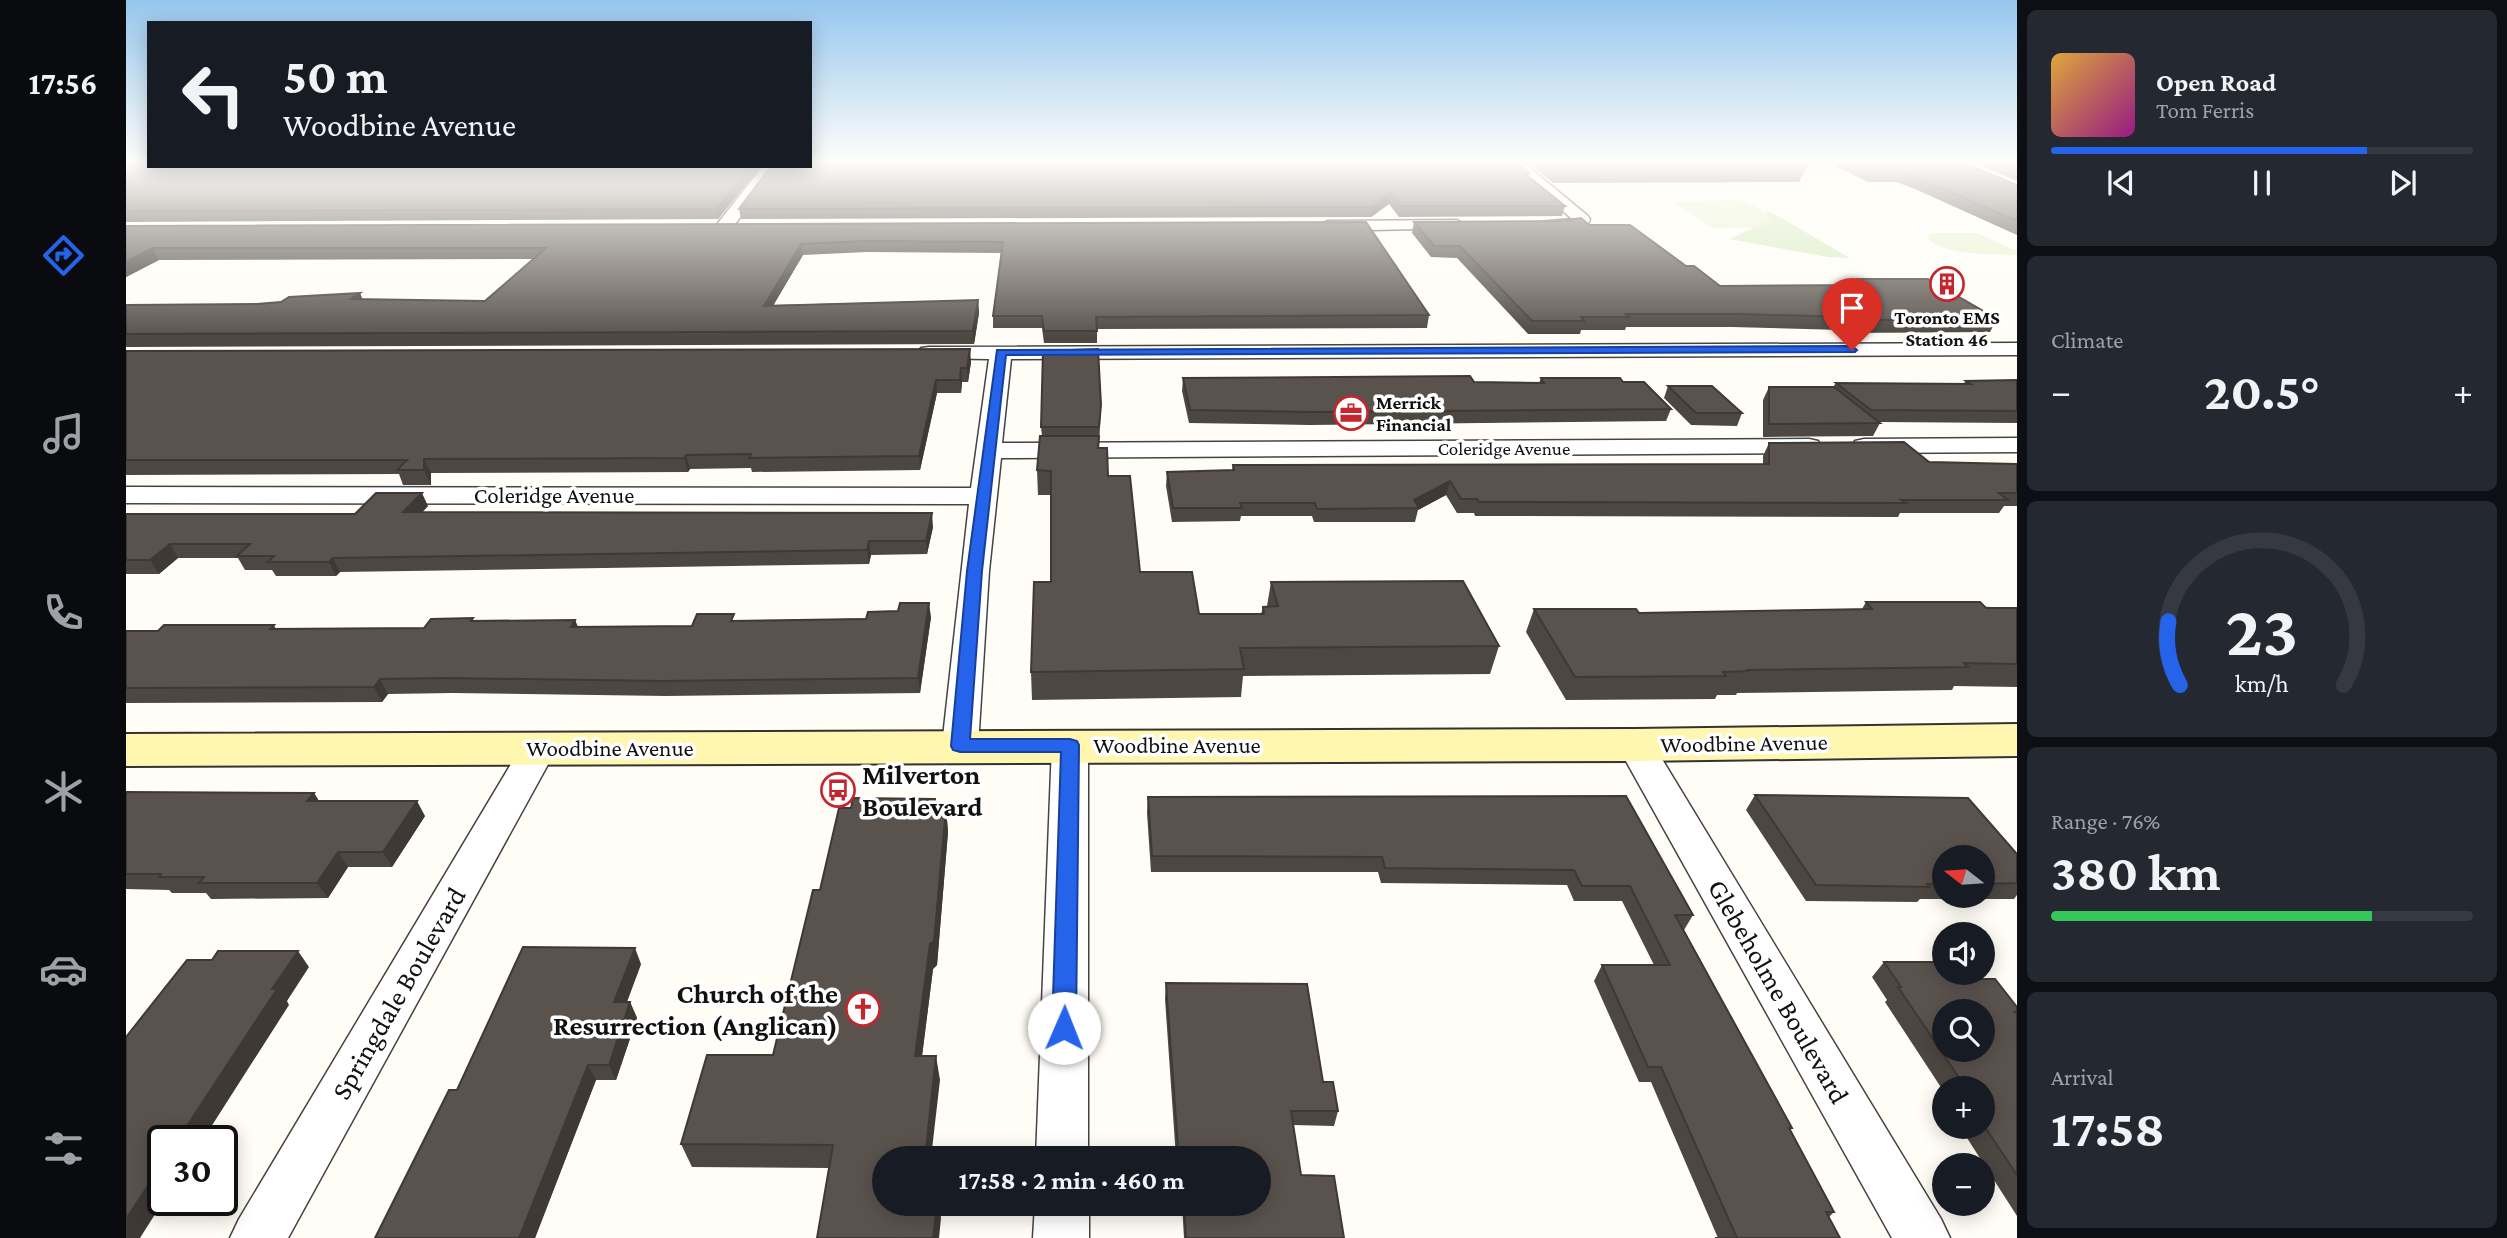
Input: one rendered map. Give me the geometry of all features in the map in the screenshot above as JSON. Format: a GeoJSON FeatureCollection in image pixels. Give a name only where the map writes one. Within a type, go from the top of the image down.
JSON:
{"type":"FeatureCollection","features":[{"type":"Feature","properties":{"kind":"main road","name":"Woodbine Avenue"},"geometry":{"type":"LineString","coordinates":[[126,750],[1635,745],[2017,740]]}},
{"type":"Feature","properties":{"kind":"street"},"geometry":{"type":"LineString","coordinates":[[721,221],[715,227],[744,227]]}},
{"type":"Feature","properties":{"kind":"street"},"geometry":{"type":"LineString","coordinates":[[1526,225],[1570,225],[1582,221]]}},
{"type":"Feature","properties":{"kind":"street"},"geometry":{"type":"LineString","coordinates":[[1317,226],[1470,225]]}},
{"type":"Feature","properties":{"kind":"street"},"geometry":{"type":"LineString","coordinates":[[904,353],[2017,349]]}},
{"type":"Feature","properties":{"kind":"street"},"geometry":{"type":"LineString","coordinates":[[960,746],[983,495],[1001,352]]}},
{"type":"Feature","properties":{"kind":"street","name":"Coleridge Avenue"},"geometry":{"type":"LineString","coordinates":[[990,451],[2017,445]]}},
{"type":"Feature","properties":{"kind":"street","name":"Coleridge Avenue"},"geometry":{"type":"LineString","coordinates":[[126,495],[983,495]]}},
{"type":"Feature","properties":{"kind":"street"},"geometry":{"type":"LineString","coordinates":[[1062,1146],[1070,745]]}},
{"type":"Feature","properties":{"kind":"street","name":"Glebeholme Boulevard"},"geometry":{"type":"LineString","coordinates":[[1635,745],[1922,1238]]}},
{"type":"Feature","properties":{"kind":"street","name":"Springdale Boulevard"},"geometry":{"type":"LineString","coordinates":[[258,1238],[539,748]]}},
{"type":"Feature","properties":{"kind":"street"},"geometry":{"type":"LineString","coordinates":[[1061,1238],[1062,1216]]}},
{"type":"Feature","properties":{"kind":"green space"},"geometry":{"type":"Polygon","coordinates":[[[1701,221],[1769,221],[1758,227],[1712,228],[1701,221]]]}},
{"type":"Feature","properties":{"kind":"green space"},"geometry":{"type":"Polygon","coordinates":[[[1768,221],[1786,221],[1850,258],[1828,257],[1729,239],[1768,221]]]}},
{"type":"Feature","properties":{"kind":"green space"},"geometry":{"type":"Polygon","coordinates":[[[1976,233],[2017,251],[2017,255],[1946,249],[1928,239],[1929,234],[1976,233]]]}},
{"type":"Feature","properties":{"kind":"building"},"geometry":{"type":"Polygon","coordinates":[[[1584,221],[1589,225],[1630,225],[1686,266],[1694,266],[1720,286],[1868,285],[1858,279],[1928,279],[1997,319],[1853,320],[1849,317],[1737,314],[1626,314],[1629,317],[1581,317],[1584,321],[1532,321],[1460,246],[1434,246],[1414,222],[1584,221]]]}},
{"type":"Feature","properties":{"kind":"building"},"geometry":{"type":"Polygon","coordinates":[[[1366,222],[1429,315],[1096,317],[1097,331],[1044,331],[1042,316],[993,316],[1003,242],[866,241],[801,244],[764,306],[978,300],[973,331],[126,334],[126,305],[257,304],[281,302],[289,297],[360,293],[351,299],[485,301],[546,248],[153,248],[126,262],[126,226],[1366,222]]]}},
{"type":"Feature","properties":{"kind":"building"},"geometry":{"type":"Polygon","coordinates":[[[970,349],[967,368],[961,368],[960,380],[936,380],[919,456],[749,458],[751,454],[686,455],[684,458],[424,459],[424,470],[397,470],[407,460],[126,460],[126,351],[970,349]]]}},
{"type":"Feature","properties":{"kind":"building"},"geometry":{"type":"Polygon","coordinates":[[[1098,349],[1101,405],[1099,427],[1041,427],[1043,351],[1098,349]]]}},
{"type":"Feature","properties":{"kind":"building"},"geometry":{"type":"Polygon","coordinates":[[[1470,376],[1474,382],[1544,383],[1541,378],[1620,378],[1623,382],[1644,382],[1671,409],[1312,412],[1190,410],[1183,378],[1470,376]]]}},
{"type":"Feature","properties":{"kind":"building"},"geometry":{"type":"Polygon","coordinates":[[[2017,380],[2017,411],[1871,410],[1836,383],[1971,384],[1966,381],[2017,380]]]}},
{"type":"Feature","properties":{"kind":"building"},"geometry":{"type":"Polygon","coordinates":[[[1668,386],[1712,386],[1742,413],[1696,413],[1668,386]]]}},
{"type":"Feature","properties":{"kind":"building"},"geometry":{"type":"Polygon","coordinates":[[[1769,387],[1834,387],[1880,423],[1769,424],[1769,387]]]}},
{"type":"Feature","properties":{"kind":"building"},"geometry":{"type":"Polygon","coordinates":[[[1040,436],[1099,436],[1098,448],[1107,448],[1108,476],[1130,476],[1140,572],[1192,572],[1199,614],[1264,614],[1263,607],[1278,606],[1271,582],[1463,581],[1499,646],[1240,648],[1244,669],[1031,672],[1034,582],[1051,582],[1051,471],[1037,470],[1040,436]]]}},
{"type":"Feature","properties":{"kind":"building"},"geometry":{"type":"Polygon","coordinates":[[[1904,442],[1929,462],[2017,464],[2017,493],[1999,493],[2008,500],[1901,500],[1906,503],[1479,502],[1477,499],[1461,499],[1450,481],[1414,500],[1419,508],[1317,509],[1315,503],[1240,503],[1242,508],[1173,508],[1167,472],[1234,470],[1233,465],[1769,464],[1769,443],[1904,442]]]}},
{"type":"Feature","properties":{"kind":"building"},"geometry":{"type":"Polygon","coordinates":[[[376,493],[422,493],[403,512],[932,513],[926,541],[869,541],[867,550],[333,558],[329,562],[268,562],[274,556],[237,556],[250,544],[170,544],[150,560],[126,560],[126,514],[355,514],[376,493]]]}},
{"type":"Feature","properties":{"kind":"building"},"geometry":{"type":"Polygon","coordinates":[[[1866,602],[1980,602],[1986,608],[2017,608],[2017,664],[1964,663],[1968,667],[1746,670],[1748,671],[1723,672],[1726,676],[1575,677],[1534,609],[1636,609],[1639,613],[1872,609],[1866,602]]]}},
{"type":"Feature","properties":{"kind":"building"},"geometry":{"type":"Polygon","coordinates":[[[900,603],[929,603],[918,678],[662,681],[445,678],[380,679],[374,687],[126,688],[126,631],[158,631],[164,625],[274,625],[270,629],[424,628],[431,619],[473,618],[471,621],[575,620],[571,627],[692,626],[697,614],[734,614],[731,621],[866,619],[868,612],[898,611],[900,603]]]}},
{"type":"Feature","properties":{"kind":"building"},"geometry":{"type":"Polygon","coordinates":[[[126,792],[314,793],[307,801],[417,801],[383,852],[338,852],[317,883],[199,883],[204,877],[126,874],[126,792]]]}},
{"type":"Feature","properties":{"kind":"building"},"geometry":{"type":"Polygon","coordinates":[[[1755,795],[1968,798],[2017,854],[2017,883],[1995,884],[1995,845],[1932,845],[1932,884],[1927,884],[1929,887],[1816,885],[1755,795]]]}},
{"type":"Feature","properties":{"kind":"building"},"geometry":{"type":"Polygon","coordinates":[[[1626,796],[1693,915],[1675,915],[1792,1128],[1789,1128],[1834,1212],[1826,1212],[1840,1238],[1737,1238],[1661,1067],[1648,1067],[1602,965],[1670,965],[1630,886],[1582,886],[1574,870],[1385,868],[1382,857],[1152,856],[1148,797],[1626,796]]]}},
{"type":"Feature","properties":{"kind":"building","name":"Church of the Resurrection (Anglican)"},"geometry":{"type":"Polygon","coordinates":[[[853,798],[935,799],[934,807],[946,808],[934,941],[930,944],[915,1056],[936,1056],[926,1146],[872,1146],[872,1216],[936,1216],[933,1238],[817,1238],[833,1145],[681,1144],[707,1055],[773,1055],[813,890],[820,890],[839,808],[851,808],[853,798]]]}},
{"type":"Feature","properties":{"kind":"building"},"geometry":{"type":"Polygon","coordinates":[[[523,947],[635,948],[614,1002],[630,1002],[609,1065],[588,1065],[519,1238],[375,1238],[449,1090],[457,1090],[523,947]]]}},
{"type":"Feature","properties":{"kind":"building"},"geometry":{"type":"Polygon","coordinates":[[[218,951],[298,951],[272,989],[277,989],[188,1125],[147,1125],[147,1187],[126,1219],[126,1037],[187,960],[212,960],[218,951]]]}},
{"type":"Feature","properties":{"kind":"building"},"geometry":{"type":"Polygon","coordinates":[[[1884,962],[1932,962],[1932,985],[1995,985],[1995,979],[2017,1007],[2017,1175],[1993,1139],[1995,1076],[1958,1076],[1948,1062],[1995,1062],[1995,999],[1932,999],[1932,1038],[1898,987],[1901,987],[1884,962]]]}},
{"type":"Feature","properties":{"kind":"building"},"geometry":{"type":"Polygon","coordinates":[[[1166,983],[1307,984],[1323,1082],[1333,1082],[1338,1111],[1291,1111],[1301,1175],[1334,1176],[1344,1238],[1186,1238],[1185,1216],[1271,1216],[1271,1146],[1178,1146],[1166,983]]]}},
{"type":"Feature","properties":{"kind":"place","name":"Toronto EMS Station 46"},"geometry":{"type":"Point","coordinates":[1947,284]}},
{"type":"Feature","properties":{"kind":"place","name":"Merrick Financial"},"geometry":{"type":"Point","coordinates":[1351,413]}},
{"type":"Feature","properties":{"kind":"place","name":"Milverton Boulevard"},"geometry":{"type":"Point","coordinates":[838,790]}},
{"type":"Feature","properties":{"kind":"place","name":"Church of the Resurrection (Anglican)"},"geometry":{"type":"Point","coordinates":[863,1009]}},
{"type":"Feature","properties":{"kind":"route"},"geometry":{"type":"LineString","coordinates":[[1064,1028],[1070,745],[960,746],[974,571],[1001,352],[1852,350]]}}]}
